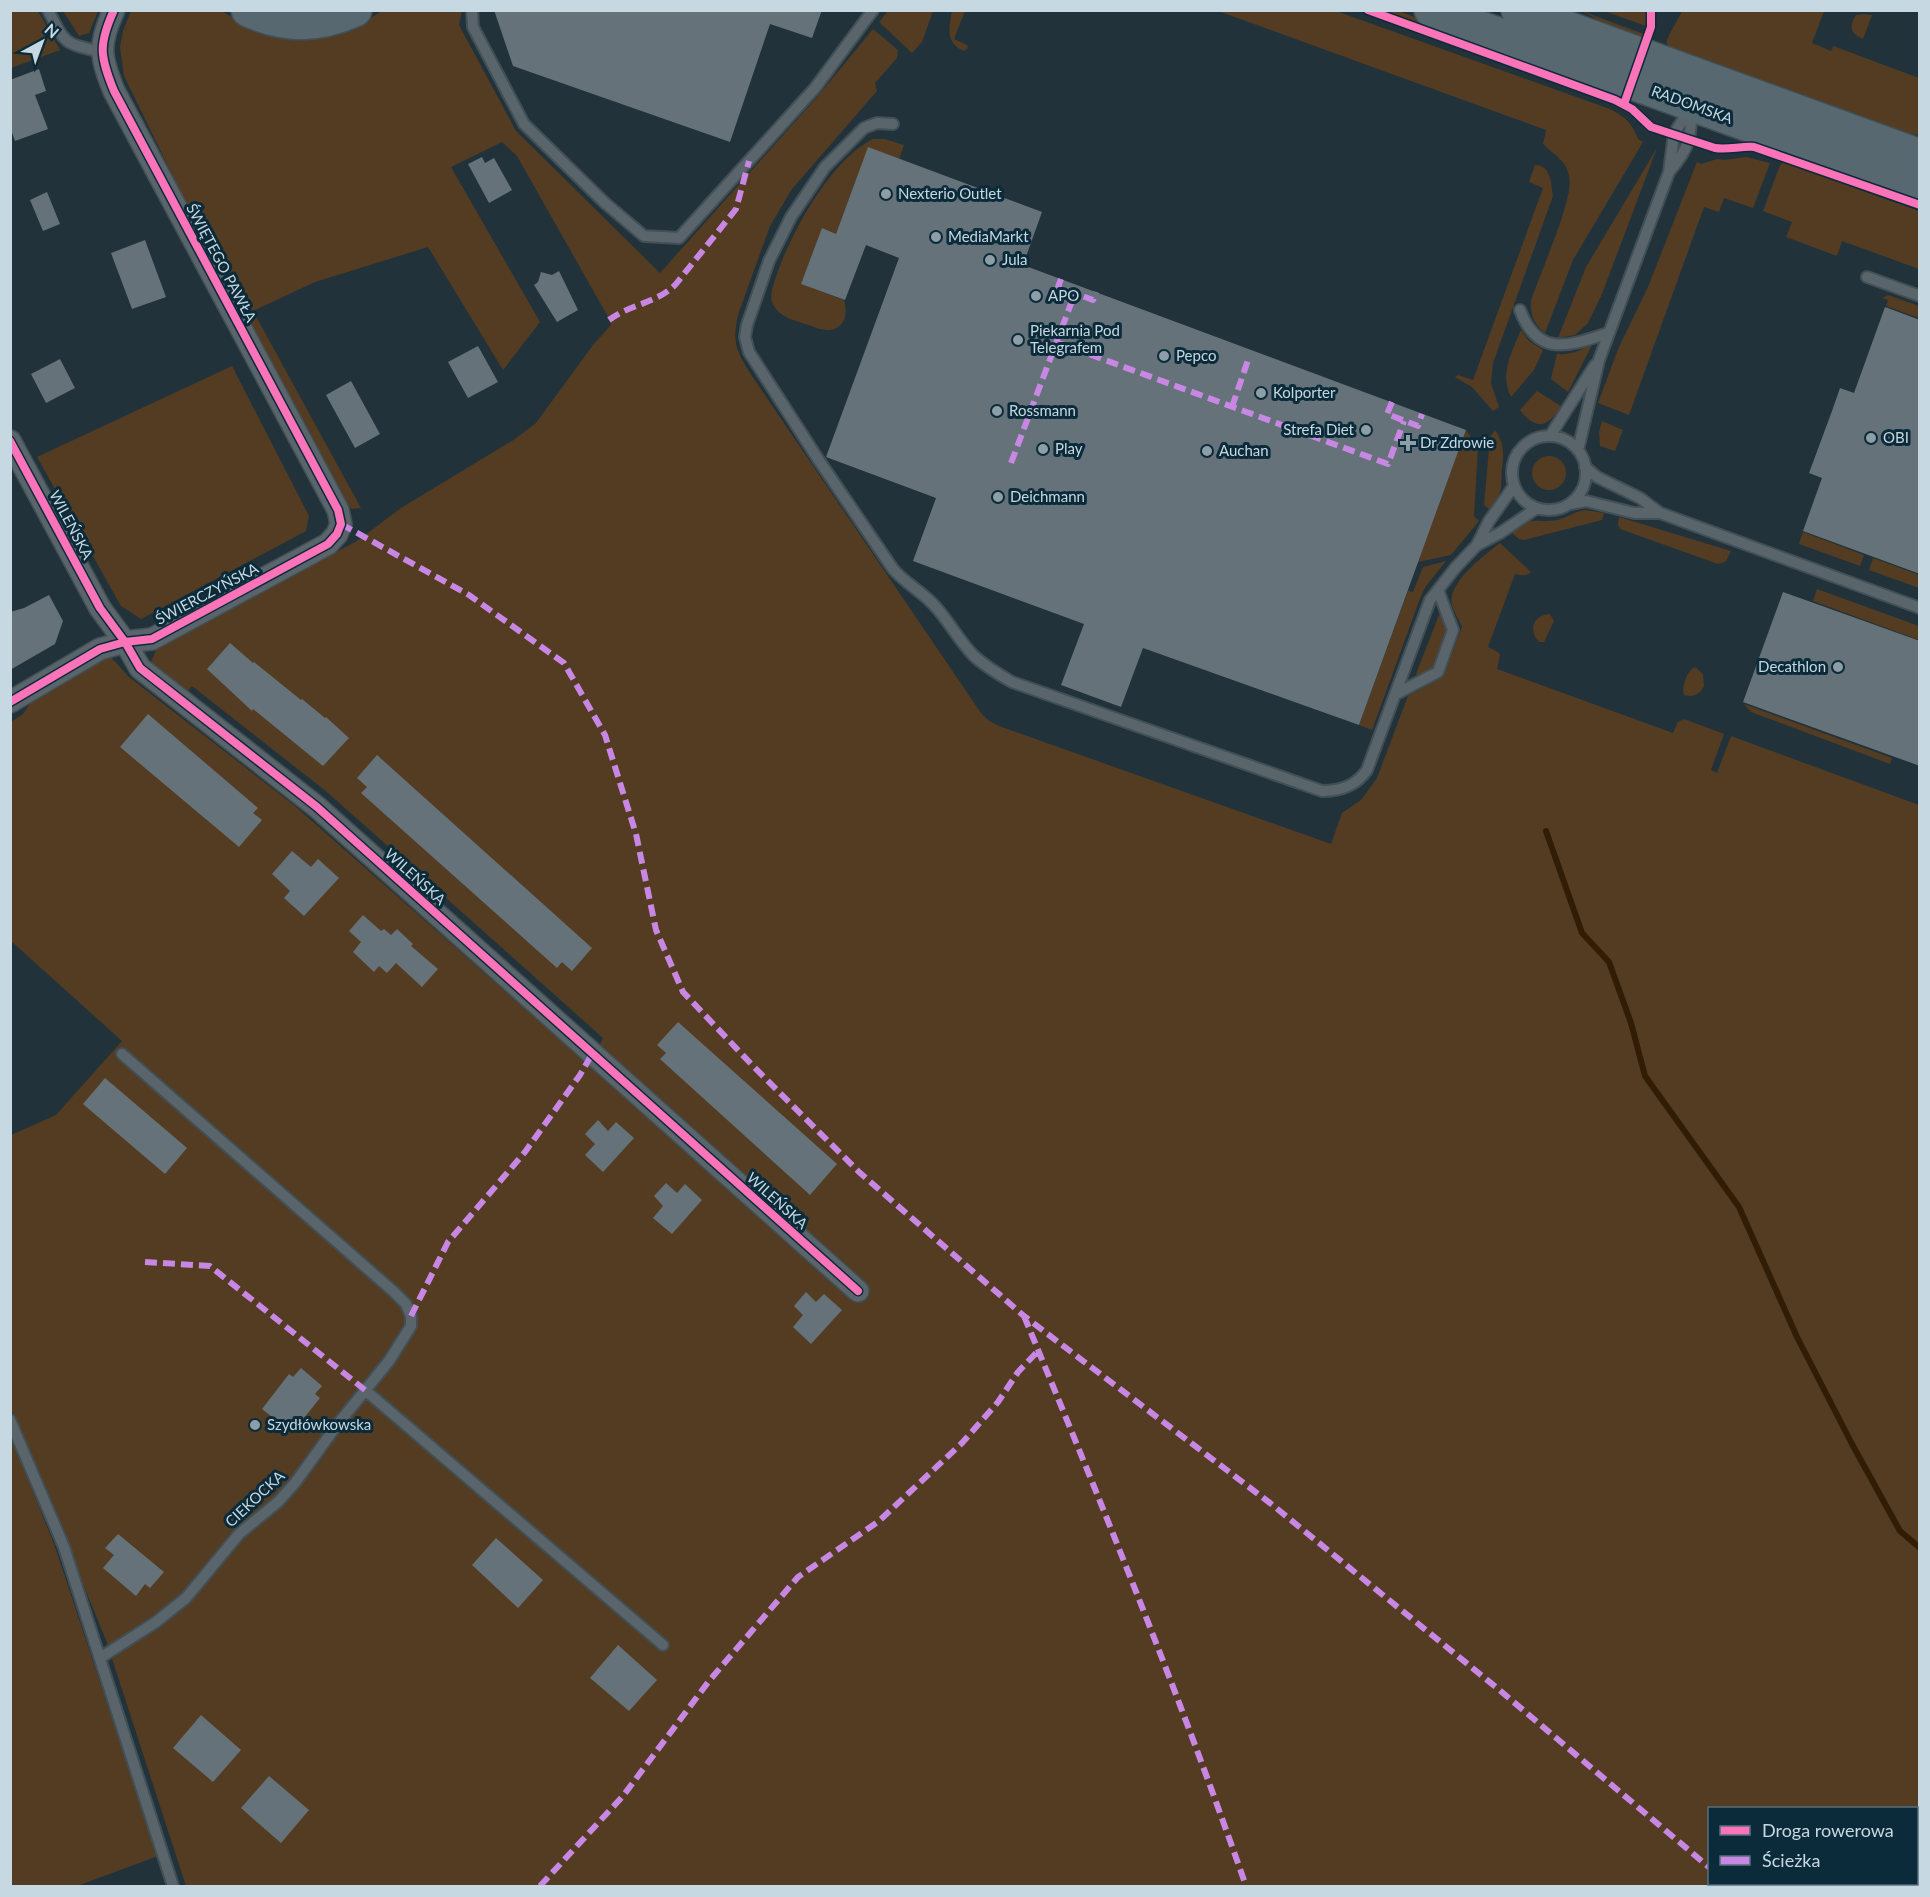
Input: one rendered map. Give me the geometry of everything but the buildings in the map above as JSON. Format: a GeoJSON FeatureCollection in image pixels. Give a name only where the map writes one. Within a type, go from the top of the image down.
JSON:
{"type":"FeatureCollection","features":[{"type":"Feature","properties":{"kind":"main road"},"geometry":{"type":"LineString","coordinates":[[248,10],[277,22],[292,24],[322,22],[355,10]]}},
{"type":"Feature","properties":{"kind":"main road","name":"RADOMSKA"},"geometry":{"type":"LineString","coordinates":[[1431,10],[1920,156]]}},
{"type":"Feature","properties":{"kind":"main road","name":"RADOMSKA"},"geometry":{"type":"LineString","coordinates":[[1518,10],[1697,91],[1920,187]]}},
{"type":"Feature","properties":{"kind":"street"},"geometry":{"type":"LineString","coordinates":[[102,52],[114,10]]}},
{"type":"Feature","properties":{"kind":"street","name":"ŚWIĘTEGO PAWŁA"},"geometry":{"type":"LineString","coordinates":[[102,52],[114,91],[338,510],[341,524]]}},
{"type":"Feature","properties":{"kind":"street","name":"WILEŃSKA"},"geometry":{"type":"LineString","coordinates":[[10,441],[100,608],[125,642],[140,669],[317,807],[858,1291]]}},
{"type":"Feature","properties":{"kind":"street","name":"ŚWIERCZYŃSKA"},"geometry":{"type":"LineString","coordinates":[[10,702],[100,650],[125,642],[152,639],[288,567],[328,544],[337,534],[341,524]]}},
{"type":"Feature","properties":{"kind":"lane"},"geometry":{"type":"LineString","coordinates":[[48,10],[63,40],[73,45],[102,52]]}},
{"type":"Feature","properties":{"kind":"lane"},"geometry":{"type":"LineString","coordinates":[[472,10],[474,27],[524,124],[605,204],[644,236],[680,238],[815,88],[873,10]]}},
{"type":"Feature","properties":{"kind":"lane"},"geometry":{"type":"LineString","coordinates":[[1669,172],[1680,159],[1690,140],[1697,91]]}},
{"type":"Feature","properties":{"kind":"lane"},"geometry":{"type":"LineString","coordinates":[[1578,450],[1599,360],[1669,172],[1674,134],[1697,91]]}},
{"type":"Feature","properties":{"kind":"lane"},"geometry":{"type":"LineString","coordinates":[[892,124],[877,123],[864,128],[819,175],[791,217],[769,261],[747,324],[745,337],[749,352],[818,459],[893,568],[902,579],[922,592],[973,654],[992,671],[1012,682],[1322,791],[1337,791],[1361,780],[1367,771],[1430,600],[1477,545],[1489,521],[1515,486]]}},
{"type":"Feature","properties":{"kind":"lane"},"geometry":{"type":"LineString","coordinates":[[1868,277],[1920,296]]}},
{"type":"Feature","properties":{"kind":"lane"},"geometry":{"type":"LineString","coordinates":[[1520,310],[1535,337],[1550,344],[1573,344],[1608,333]]}},
{"type":"Feature","properties":{"kind":"lane"},"geometry":{"type":"LineString","coordinates":[[1550,436],[1599,360]]}},
{"type":"Feature","properties":{"kind":"lane"},"geometry":{"type":"LineString","coordinates":[[1568,504],[1584,486],[1585,467],[1578,450],[1566,440],[1550,436],[1531,440],[1516,456],[1512,471],[1515,486],[1523,500],[1537,508],[1553,509],[1586,501],[1634,513],[1660,513]]}},
{"type":"Feature","properties":{"kind":"lane"},"geometry":{"type":"LineString","coordinates":[[1585,467],[1597,477],[1640,498],[1660,513],[1920,608]]}},
{"type":"Feature","properties":{"kind":"lane"},"geometry":{"type":"LineString","coordinates":[[1477,545],[1500,533],[1537,508]]}},
{"type":"Feature","properties":{"kind":"lane"},"geometry":{"type":"LineString","coordinates":[[1396,694],[1438,672],[1453,630],[1438,590]]}},
{"type":"Feature","properties":{"kind":"lane","name":"CIEKOCKA"},"geometry":{"type":"LineString","coordinates":[[100,1658],[156,1622],[186,1598],[239,1534],[278,1502],[295,1484],[389,1361],[411,1326],[411,1316],[406,1304],[393,1291],[122,1054]]}},
{"type":"Feature","properties":{"kind":"lane"},"geometry":{"type":"LineString","coordinates":[[365,1390],[663,1645]]}},
{"type":"Feature","properties":{"kind":"lane"},"geometry":{"type":"LineString","coordinates":[[10,1420],[64,1547],[173,1887]]}},
{"type":"Feature","properties":{"kind":"shaded area"},"geometry":{"type":"Polygon","coordinates":[[[11,10],[38,11],[60,50],[11,68],[11,10]]]}},
{"type":"Feature","properties":{"kind":"shaded area"},"geometry":{"type":"Polygon","coordinates":[[[63,11],[98,11],[89,33],[79,36],[63,11]]]}},
{"type":"Feature","properties":{"kind":"shaded area"},"geometry":{"type":"Polygon","coordinates":[[[131,11],[222,11],[254,31],[295,39],[315,38],[354,28],[382,11],[462,11],[459,25],[516,131],[660,273],[817,97],[873,29],[898,50],[897,58],[875,83],[877,91],[792,189],[770,226],[739,312],[735,339],[742,360],[752,376],[981,713],[988,720],[999,726],[1331,844],[1342,813],[1361,800],[1377,778],[1408,696],[1443,677],[1462,627],[1452,605],[1455,587],[1476,562],[1500,543],[1531,572],[1525,575],[1515,574],[1488,647],[1500,655],[1497,669],[1673,733],[1678,722],[1684,719],[1724,734],[1711,770],[1717,773],[1731,736],[1919,805],[1919,1886],[186,1886],[106,1640],[11,1409],[11,1135],[56,1115],[122,1041],[11,941],[11,722],[23,714],[39,689],[86,658],[110,656],[129,677],[295,806],[590,1066],[603,1038],[327,792],[192,686],[186,693],[151,662],[156,650],[166,643],[357,541],[401,508],[515,439],[536,423],[593,345],[611,325],[517,156],[502,142],[451,167],[540,322],[503,370],[428,247],[315,282],[253,311],[361,508],[351,509],[193,217],[124,76],[120,47],[123,31],[131,11]]]}},
{"type":"Feature","properties":{"kind":"shaded area"},"geometry":{"type":"Polygon","coordinates":[[[888,11],[933,11],[922,42],[912,53],[879,22],[888,11]]]}},
{"type":"Feature","properties":{"kind":"shaded area"},"geometry":{"type":"Polygon","coordinates":[[[952,11],[965,11],[954,39],[967,45],[968,48],[964,51],[958,48],[951,39],[949,29],[952,11]]]}},
{"type":"Feature","properties":{"kind":"shaded area"},"geometry":{"type":"Polygon","coordinates":[[[1218,11],[1336,11],[1610,109],[1627,121],[1638,139],[1643,142],[1573,260],[1545,333],[1534,319],[1531,301],[1562,218],[1569,186],[1569,175],[1565,165],[1543,144],[1546,130],[1218,11]]]}},
{"type":"Feature","properties":{"kind":"shaded area"},"geometry":{"type":"Polygon","coordinates":[[[1379,11],[1398,11],[1615,89],[1620,96],[1617,96],[1379,11]]]}},
{"type":"Feature","properties":{"kind":"shaded area"},"geometry":{"type":"Polygon","coordinates":[[[1582,11],[1644,34],[1641,44],[1582,11]]]}},
{"type":"Feature","properties":{"kind":"shaded area"},"geometry":{"type":"Polygon","coordinates":[[[1604,11],[1646,11],[1646,26],[1604,11]]]}},
{"type":"Feature","properties":{"kind":"shaded area"},"geometry":{"type":"Polygon","coordinates":[[[1682,11],[1824,11],[1812,43],[1831,51],[1833,46],[1919,78],[1919,135],[1869,126],[1666,52],[1668,44],[1666,43],[1682,11]]]}},
{"type":"Feature","properties":{"kind":"shaded area"},"geometry":{"type":"Polygon","coordinates":[[[1856,15],[1872,15],[1863,39],[1853,32],[1852,27],[1856,15]]]}},
{"type":"Feature","properties":{"kind":"shaded area"},"geometry":{"type":"Polygon","coordinates":[[[873,139],[885,139],[904,145],[899,159],[868,148],[836,234],[823,229],[801,284],[844,300],[846,310],[844,320],[838,327],[827,330],[788,318],[774,306],[771,293],[793,235],[829,178],[843,162],[873,139]]]}},
{"type":"Feature","properties":{"kind":"shaded area"},"geometry":{"type":"Polygon","coordinates":[[[1657,148],[1602,294],[1588,323],[1575,335],[1558,338],[1586,267],[1657,148]]]}},
{"type":"Feature","properties":{"kind":"shaded area"},"geometry":{"type":"Polygon","coordinates":[[[1746,157],[1770,163],[1753,208],[1724,198],[1719,212],[1704,207],[1629,415],[1598,403],[1619,347],[1648,287],[1697,162],[1701,164],[1717,159],[1746,157]]]}},
{"type":"Feature","properties":{"kind":"shaded area"},"geometry":{"type":"Polygon","coordinates":[[[1784,162],[1919,211],[1919,269],[1842,241],[1837,256],[1786,237],[1792,222],[1763,211],[1780,165],[1784,162]]]}},
{"type":"Feature","properties":{"kind":"shaded area"},"geometry":{"type":"Polygon","coordinates":[[[1535,165],[1547,171],[1553,196],[1493,363],[1491,383],[1499,407],[1493,411],[1472,387],[1455,377],[1458,375],[1473,380],[1543,188],[1529,182],[1535,165]]]}},
{"type":"Feature","properties":{"kind":"shaded area"},"geometry":{"type":"Polygon","coordinates":[[[1888,295],[1919,306],[1919,318],[1886,306],[1888,300],[1882,298],[1888,295]]]}},
{"type":"Feature","properties":{"kind":"shaded area"},"geometry":{"type":"Polygon","coordinates":[[[1521,330],[1529,341],[1543,350],[1534,370],[1511,397],[1506,380],[1508,363],[1521,330]]]}},
{"type":"Feature","properties":{"kind":"shaded area"},"geometry":{"type":"Polygon","coordinates":[[[1594,341],[1568,392],[1551,379],[1557,354],[1577,351],[1594,341]]]}},
{"type":"Feature","properties":{"kind":"shaded area"},"geometry":{"type":"Polygon","coordinates":[[[232,366],[309,516],[306,531],[141,619],[121,606],[37,457],[232,366]]]}},
{"type":"Feature","properties":{"kind":"shaded area"},"geometry":{"type":"Polygon","coordinates":[[[1537,391],[1561,406],[1551,419],[1542,424],[1531,421],[1520,410],[1537,391]]]}},
{"type":"Feature","properties":{"kind":"shaded area"},"geometry":{"type":"Polygon","coordinates":[[[1602,421],[1623,430],[1615,451],[1600,446],[1599,432],[1602,421]]]}},
{"type":"Feature","properties":{"kind":"shaded area"},"geometry":{"type":"Polygon","coordinates":[[[1466,430],[1478,447],[1474,516],[1479,521],[1451,555],[1418,562],[1466,430]]]}},
{"type":"Feature","properties":{"kind":"shaded area"},"geometry":{"type":"Polygon","coordinates":[[[1495,430],[1503,448],[1501,486],[1498,497],[1489,509],[1484,505],[1490,437],[1495,430]]]}},
{"type":"Feature","properties":{"kind":"shaded area"},"geometry":{"type":"Polygon","coordinates":[[[1549,456],[1561,461],[1566,473],[1561,485],[1549,490],[1537,485],[1532,473],[1537,461],[1549,456]]]}},
{"type":"Feature","properties":{"kind":"shaded area"},"geometry":{"type":"Polygon","coordinates":[[[1585,510],[1604,513],[1602,520],[1524,540],[1512,533],[1530,522],[1557,520],[1585,510]]]}},
{"type":"Feature","properties":{"kind":"shaded area"},"geometry":{"type":"Polygon","coordinates":[[[1619,517],[1731,551],[1726,561],[1718,564],[1620,529],[1619,517]]]}},
{"type":"Feature","properties":{"kind":"shaded area"},"geometry":{"type":"Polygon","coordinates":[[[1803,532],[1864,555],[1860,566],[1799,544],[1803,532]]]}},
{"type":"Feature","properties":{"kind":"shaded area"},"geometry":{"type":"Polygon","coordinates":[[[1873,558],[1919,575],[1919,588],[1869,570],[1873,558]]]}},
{"type":"Feature","properties":{"kind":"shaded area"},"geometry":{"type":"Polygon","coordinates":[[[1446,561],[1421,596],[1372,730],[1359,725],[1408,591],[1413,592],[1423,567],[1446,561]]]}},
{"type":"Feature","properties":{"kind":"shaded area"},"geometry":{"type":"Polygon","coordinates":[[[1817,589],[1919,626],[1919,640],[1813,601],[1817,589]]]}},
{"type":"Feature","properties":{"kind":"shaded area"},"geometry":{"type":"Polygon","coordinates":[[[1550,614],[1554,621],[1544,642],[1539,642],[1534,633],[1534,624],[1540,617],[1550,614]]]}},
{"type":"Feature","properties":{"kind":"shaded area"},"geometry":{"type":"Polygon","coordinates":[[[1439,615],[1442,615],[1447,629],[1435,664],[1419,676],[1416,674],[1439,615]]]}},
{"type":"Feature","properties":{"kind":"shaded area"},"geometry":{"type":"Polygon","coordinates":[[[1695,667],[1703,674],[1704,686],[1696,695],[1684,695],[1685,679],[1695,667]]]}},
{"type":"Feature","properties":{"kind":"shaded area"},"geometry":{"type":"Polygon","coordinates":[[[1744,704],[1892,758],[1890,764],[1751,712],[1744,704]]]}},
{"type":"Feature","properties":{"kind":"shaded area"},"geometry":{"type":"Polygon","coordinates":[[[10,1435],[54,1544],[158,1856],[77,1886],[11,1886],[10,1435]]]}},
{"type":"Feature","properties":{"kind":"waterway"},"geometry":{"type":"LineString","coordinates":[[1546,831],[1582,933],[1609,962],[1631,1023],[1645,1076],[1739,1207],[1797,1337],[1852,1444],[1900,1531],[1920,1548]]}},
{"type":"Feature","properties":{"kind":"marked path"},"geometry":{"type":"LineString","coordinates":[[609,320],[626,310],[652,300],[676,284],[736,209],[749,161]]}},
{"type":"Feature","properties":{"kind":"marked path"},"geometry":{"type":"LineString","coordinates":[[1061,279],[1058,287],[1093,300],[1096,292]]}},
{"type":"Feature","properties":{"kind":"marked path"},"geometry":{"type":"LineString","coordinates":[[1011,463],[1075,293]]}},
{"type":"Feature","properties":{"kind":"marked path"},"geometry":{"type":"LineString","coordinates":[[1056,342],[1388,464],[1404,421]]}},
{"type":"Feature","properties":{"kind":"marked path"},"geometry":{"type":"LineString","coordinates":[[1232,407],[1249,357]]}},
{"type":"Feature","properties":{"kind":"marked path"},"geometry":{"type":"LineString","coordinates":[[1392,402],[1387,414],[1418,426],[1422,414]]}},
{"type":"Feature","properties":{"kind":"marked path"},"geometry":{"type":"LineString","coordinates":[[341,524],[469,595],[564,663],[605,735],[636,834],[656,930],[683,992],[859,1172],[1024,1316],[1270,1503],[1497,1688],[1708,1866]]}},
{"type":"Feature","properties":{"kind":"marked path"},"geometry":{"type":"LineString","coordinates":[[411,1316],[448,1242],[525,1152],[580,1075],[592,1054]]}},
{"type":"Feature","properties":{"kind":"marked path"},"geometry":{"type":"LineString","coordinates":[[145,1262],[210,1266],[365,1390]]}},
{"type":"Feature","properties":{"kind":"marked path"},"geometry":{"type":"LineString","coordinates":[[1024,1316],[1139,1600],[1246,1886]]}},
{"type":"Feature","properties":{"kind":"marked path"},"geometry":{"type":"LineString","coordinates":[[540,1886],[623,1796],[709,1681],[798,1577],[879,1521],[962,1443],[998,1402],[1018,1372],[1038,1351]]}},
{"type":"Feature","properties":{"kind":"cycle path"},"geometry":{"type":"LineString","coordinates":[[10,702],[100,649],[125,642],[152,639],[328,544],[337,534],[341,524],[338,510],[114,91],[103,50],[105,32],[114,10]]}},
{"type":"Feature","properties":{"kind":"cycle path"},"geometry":{"type":"LineString","coordinates":[[1368,10],[1615,100],[1632,109],[1651,127],[1715,148],[1754,147],[1920,205]]}},
{"type":"Feature","properties":{"kind":"cycle path"},"geometry":{"type":"LineString","coordinates":[[1624,104],[1651,27],[1651,10]]}},
{"type":"Feature","properties":{"kind":"cycle path"},"geometry":{"type":"LineString","coordinates":[[10,441],[100,608],[125,642],[140,668],[317,807],[858,1291]]}},
{"type":"Feature","properties":{"kind":"place","name":"Nexterio Outlet"},"geometry":{"type":"Point","coordinates":[886,194]}},
{"type":"Feature","properties":{"kind":"place","name":"MediaMarkt"},"geometry":{"type":"Point","coordinates":[936,237]}},
{"type":"Feature","properties":{"kind":"place","name":"Jula"},"geometry":{"type":"Point","coordinates":[990,260]}},
{"type":"Feature","properties":{"kind":"place","name":"APO"},"geometry":{"type":"Point","coordinates":[1036,296]}},
{"type":"Feature","properties":{"kind":"place","name":"Piekarnia Pod Telegrafem"},"geometry":{"type":"Point","coordinates":[1018,340]}},
{"type":"Feature","properties":{"kind":"place","name":"Pepco"},"geometry":{"type":"Point","coordinates":[1164,356]}},
{"type":"Feature","properties":{"kind":"place","name":"Kolporter"},"geometry":{"type":"Point","coordinates":[1261,393]}},
{"type":"Feature","properties":{"kind":"place","name":"Rossmann"},"geometry":{"type":"Point","coordinates":[997,411]}},
{"type":"Feature","properties":{"kind":"place","name":"Strefa Diet"},"geometry":{"type":"Point","coordinates":[1366,430]}},
{"type":"Feature","properties":{"kind":"place","name":"OBI"},"geometry":{"type":"Point","coordinates":[1871,438]}},
{"type":"Feature","properties":{"kind":"place","name":"Dr Zdrowie"},"geometry":{"type":"Point","coordinates":[1408,443]}},
{"type":"Feature","properties":{"kind":"place","name":"Play"},"geometry":{"type":"Point","coordinates":[1043,449]}},
{"type":"Feature","properties":{"kind":"place","name":"Auchan"},"geometry":{"type":"Point","coordinates":[1207,451]}},
{"type":"Feature","properties":{"kind":"place","name":"Deichmann"},"geometry":{"type":"Point","coordinates":[998,497]}},
{"type":"Feature","properties":{"kind":"place","name":"Decathlon"},"geometry":{"type":"Point","coordinates":[1838,667]}},
{"type":"Feature","properties":{"kind":"place","name":"Szydłówkowska"},"geometry":{"type":"Point","coordinates":[255,1425]}}]}
